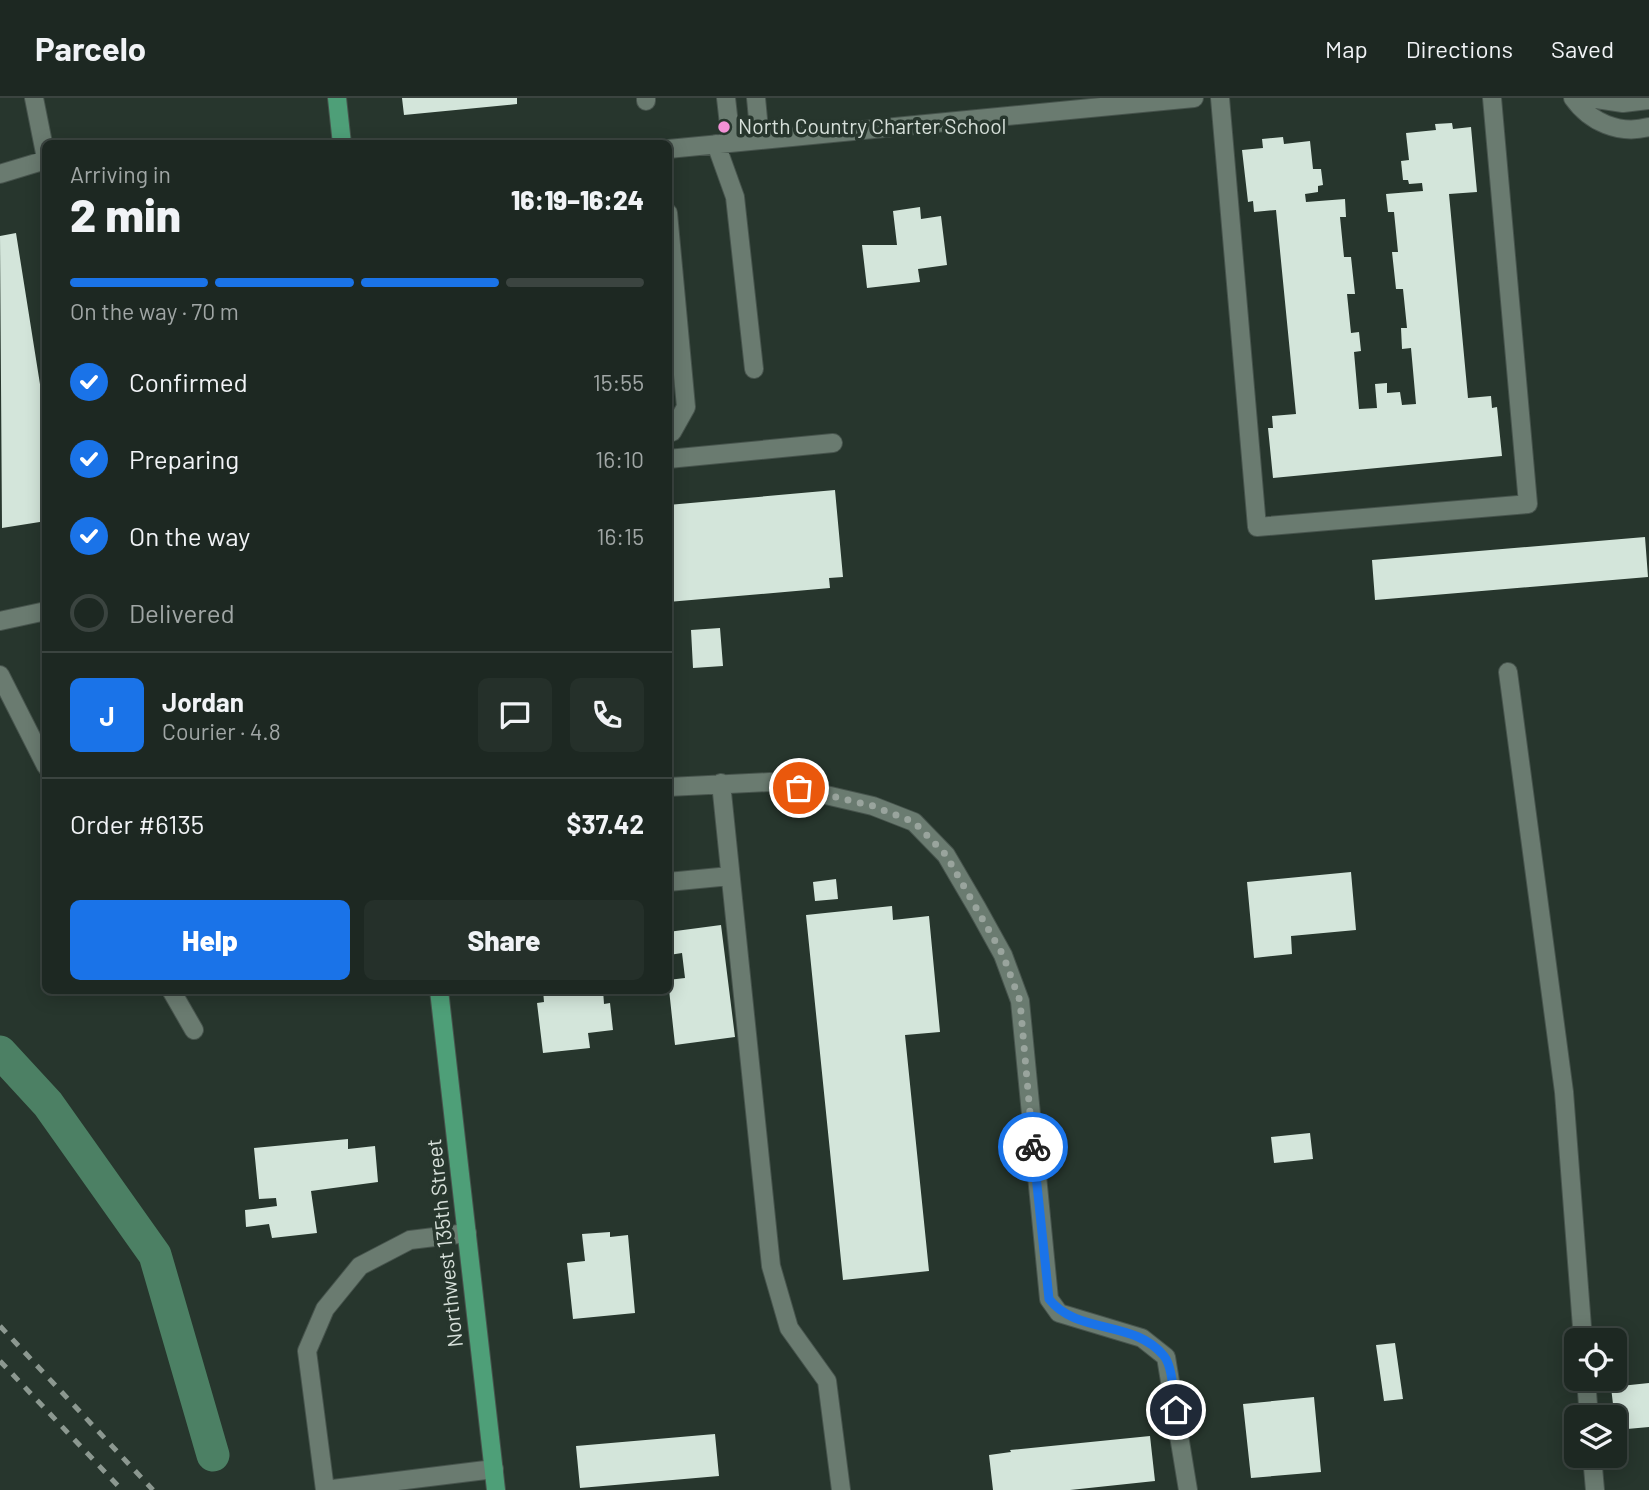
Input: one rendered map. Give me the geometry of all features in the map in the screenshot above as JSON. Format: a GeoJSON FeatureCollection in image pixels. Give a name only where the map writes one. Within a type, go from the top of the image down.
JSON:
{"type":"FeatureCollection","features":[{"type":"Feature","properties":{"kind":"main road"},"geometry":{"type":"LineString","coordinates":[[337,98],[342,140]]}},
{"type":"Feature","properties":{"kind":"main road","name":"Northwest 135th Street"},"geometry":{"type":"LineString","coordinates":[[439,994],[496,1490]]}},
{"type":"Feature","properties":{"kind":"street"},"geometry":{"type":"LineString","coordinates":[[34,98],[42,140]]}},
{"type":"Feature","properties":{"kind":"street"},"geometry":{"type":"LineString","coordinates":[[726,98],[724,143],[735,197],[754,369]]}},
{"type":"Feature","properties":{"kind":"street"},"geometry":{"type":"LineString","coordinates":[[756,98],[760,140]]}},
{"type":"Feature","properties":{"kind":"street"},"geometry":{"type":"LineString","coordinates":[[672,149],[1194,98]]}},
{"type":"Feature","properties":{"kind":"street"},"geometry":{"type":"LineString","coordinates":[[1220,98],[1257,527],[1528,504],[1492,98]]}},
{"type":"Feature","properties":{"kind":"street"},"geometry":{"type":"LineString","coordinates":[[1573,98],[1585,114],[1609,127],[1649,127]]}},
{"type":"Feature","properties":{"kind":"street"},"geometry":{"type":"LineString","coordinates":[[1590,98],[1623,103],[1649,100]]}},
{"type":"Feature","properties":{"kind":"street"},"geometry":{"type":"LineString","coordinates":[[0,174],[42,160]]}},
{"type":"Feature","properties":{"kind":"street"},"geometry":{"type":"LineString","coordinates":[[672,256],[686,407],[672,426]]}},
{"type":"Feature","properties":{"kind":"street"},"geometry":{"type":"LineString","coordinates":[[672,459],[833,443]]}},
{"type":"Feature","properties":{"kind":"street"},"geometry":{"type":"LineString","coordinates":[[0,621],[42,612]]}},
{"type":"Feature","properties":{"kind":"street"},"geometry":{"type":"LineString","coordinates":[[1508,672],[1564,1092],[1582,1328]]}},
{"type":"Feature","properties":{"kind":"street"},"geometry":{"type":"LineString","coordinates":[[0,675],[42,758]]}},
{"type":"Feature","properties":{"kind":"street"},"geometry":{"type":"LineString","coordinates":[[672,788],[770,782],[873,806],[914,822],[946,855],[1003,955],[1020,1001],[1049,1299],[1059,1312],[1142,1338],[1166,1357],[1188,1490]]}},
{"type":"Feature","properties":{"kind":"street"},"geometry":{"type":"LineString","coordinates":[[721,783],[771,1266],[789,1328],[827,1381],[841,1490]]}},
{"type":"Feature","properties":{"kind":"street"},"geometry":{"type":"LineString","coordinates":[[672,882],[730,876]]}},
{"type":"Feature","properties":{"kind":"street"},"geometry":{"type":"LineString","coordinates":[[173,994],[194,1030]]}},
{"type":"Feature","properties":{"kind":"street"},"geometry":{"type":"LineString","coordinates":[[467,1233],[411,1240],[360,1266],[325,1309],[307,1351],[325,1490],[494,1469]]}},
{"type":"Feature","properties":{"kind":"street"},"geometry":{"type":"LineString","coordinates":[[1593,1468],[1595,1490]]}},
{"type":"Feature","properties":{"kind":"building"},"geometry":{"type":"Polygon","coordinates":[[[402,98],[517,98],[517,104],[404,115],[402,98]]]}},
{"type":"Feature","properties":{"kind":"building"},"geometry":{"type":"Polygon","coordinates":[[[1452,123],[1453,129],[1471,127],[1477,192],[1449,194],[1468,398],[1491,396],[1492,408],[1497,407],[1502,456],[1273,478],[1268,428],[1273,428],[1272,416],[1296,414],[1276,210],[1254,212],[1253,201],[1248,202],[1242,150],[1263,148],[1262,139],[1283,137],[1284,144],[1310,141],[1313,169],[1321,169],[1323,185],[1318,186],[1318,192],[1305,194],[1306,202],[1345,199],[1346,217],[1340,217],[1344,257],[1351,257],[1355,294],[1347,294],[1351,333],[1359,332],[1361,351],[1354,352],[1359,409],[1377,408],[1375,384],[1387,383],[1387,393],[1400,392],[1402,405],[1416,404],[1411,348],[1402,349],[1401,328],[1407,328],[1403,289],[1396,289],[1392,252],[1398,252],[1394,212],[1388,212],[1386,194],[1423,191],[1422,183],[1409,184],[1408,180],[1403,180],[1401,161],[1409,160],[1406,133],[1436,130],[1435,124],[1452,123]]]}},
{"type":"Feature","properties":{"kind":"building"},"geometry":{"type":"Polygon","coordinates":[[[920,207],[921,219],[941,216],[947,265],[918,269],[920,282],[867,288],[862,245],[897,245],[893,211],[920,207]]]}},
{"type":"Feature","properties":{"kind":"building"},"geometry":{"type":"Polygon","coordinates":[[[16,233],[42,397],[42,522],[2,528],[0,236],[16,233]]]}},
{"type":"Feature","properties":{"kind":"building"},"geometry":{"type":"Polygon","coordinates":[[[835,490],[843,577],[829,578],[830,588],[672,602],[672,505],[835,490]]]}},
{"type":"Feature","properties":{"kind":"building"},"geometry":{"type":"Polygon","coordinates":[[[1645,537],[1648,577],[1375,600],[1372,560],[1645,537]]]}},
{"type":"Feature","properties":{"kind":"building"},"geometry":{"type":"Polygon","coordinates":[[[720,628],[723,666],[693,668],[691,630],[720,628]]]}},
{"type":"Feature","properties":{"kind":"building"},"geometry":{"type":"Polygon","coordinates":[[[1351,872],[1356,930],[1291,936],[1292,954],[1254,958],[1247,882],[1351,872]]]}},
{"type":"Feature","properties":{"kind":"building"},"geometry":{"type":"Polygon","coordinates":[[[836,879],[838,899],[815,901],[813,882],[836,879]]]}},
{"type":"Feature","properties":{"kind":"building"},"geometry":{"type":"Polygon","coordinates":[[[892,906],[893,920],[929,916],[940,1032],[905,1035],[929,1271],[843,1280],[806,915],[892,906]]]}},
{"type":"Feature","properties":{"kind":"building"},"geometry":{"type":"Polygon","coordinates":[[[721,925],[735,1037],[675,1045],[670,994],[672,994],[672,980],[685,978],[682,953],[672,955],[672,931],[721,925]]]}},
{"type":"Feature","properties":{"kind":"building"},"geometry":{"type":"Polygon","coordinates":[[[543,994],[603,994],[604,1004],[610,1003],[613,1030],[588,1033],[590,1048],[543,1053],[537,1003],[544,1002],[543,994]]]}},
{"type":"Feature","properties":{"kind":"building"},"geometry":{"type":"Polygon","coordinates":[[[1310,1133],[1313,1159],[1274,1163],[1271,1137],[1310,1133]]]}},
{"type":"Feature","properties":{"kind":"building"},"geometry":{"type":"Polygon","coordinates":[[[348,1139],[348,1149],[375,1146],[378,1182],[311,1191],[317,1233],[272,1238],[269,1224],[246,1227],[245,1210],[277,1206],[276,1198],[259,1199],[254,1148],[348,1139]]]}},
{"type":"Feature","properties":{"kind":"building"},"geometry":{"type":"Polygon","coordinates":[[[610,1232],[610,1237],[628,1235],[635,1313],[573,1319],[567,1263],[585,1261],[582,1234],[610,1232]]]}},
{"type":"Feature","properties":{"kind":"building"},"geometry":{"type":"Polygon","coordinates":[[[1395,1343],[1403,1399],[1384,1401],[1376,1345],[1395,1343]]]}},
{"type":"Feature","properties":{"kind":"building"},"geometry":{"type":"Polygon","coordinates":[[[1649,1383],[1649,1427],[1627,1429],[1627,1405],[1613,1405],[1611,1391],[1627,1391],[1627,1385],[1649,1383]]]}},
{"type":"Feature","properties":{"kind":"building"},"geometry":{"type":"Polygon","coordinates":[[[1314,1397],[1321,1472],[1251,1478],[1243,1404],[1314,1397]]]}},
{"type":"Feature","properties":{"kind":"building"},"geometry":{"type":"Polygon","coordinates":[[[715,1434],[719,1476],[580,1488],[576,1446],[715,1434]]]}},
{"type":"Feature","properties":{"kind":"building"},"geometry":{"type":"Polygon","coordinates":[[[1150,1436],[1155,1481],[1070,1490],[993,1490],[989,1455],[1011,1452],[1010,1450],[1150,1436]]]}},
{"type":"Feature","properties":{"kind":"waterway"},"geometry":{"type":"LineString","coordinates":[[0,1052],[48,1104],[155,1255],[213,1455]]}},
{"type":"Feature","properties":{"kind":"railway"},"geometry":{"type":"LineString","coordinates":[[0,1326],[153,1490]]}},
{"type":"Feature","properties":{"kind":"railway"},"geometry":{"type":"LineString","coordinates":[[0,1361],[122,1490]]}},
{"type":"Feature","properties":{"kind":"way so far"},"geometry":{"type":"LineString","coordinates":[[799,788],[873,806],[914,822],[946,855],[1003,955],[1020,1001],[1033,1147]]}},
{"type":"Feature","properties":{"kind":"place","name":"North Country Charter School"},"geometry":{"type":"Point","coordinates":[724,127]}},
{"type":"Feature","properties":{"kind":"route"},"geometry":{"type":"LineString","coordinates":[[1033,1147],[1049,1299],[1059,1312],[1080,1321],[1142,1338],[1166,1357],[1176,1410]]}}]}
